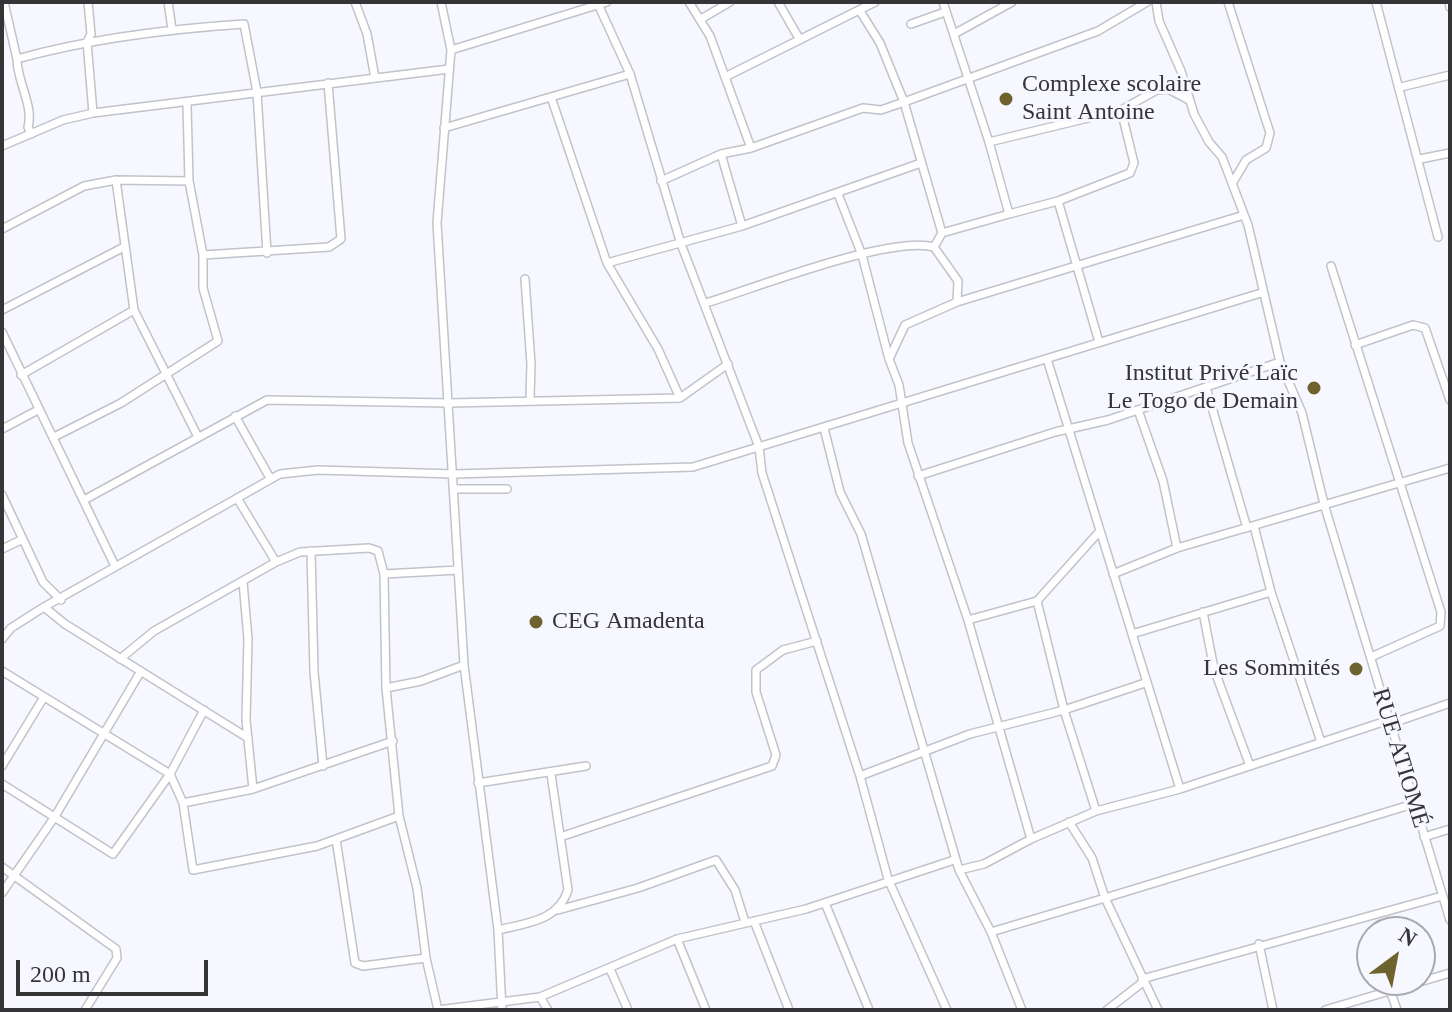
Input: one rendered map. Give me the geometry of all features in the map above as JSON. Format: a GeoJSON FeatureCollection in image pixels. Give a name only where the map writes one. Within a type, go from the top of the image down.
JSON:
{"type":"FeatureCollection","features":[{"type":"Feature","properties":{"kind":"street"},"geometry":{"type":"LineString","coordinates":[[4,2],[17,59],[17,78],[31,115],[28,127],[31,134]]}},
{"type":"Feature","properties":{"kind":"street"},"geometry":{"type":"LineString","coordinates":[[88,2],[91,34],[87,42],[93,113]]}},
{"type":"Feature","properties":{"kind":"street"},"geometry":{"type":"LineString","coordinates":[[168,2],[172,29]]}},
{"type":"Feature","properties":{"kind":"street"},"geometry":{"type":"LineString","coordinates":[[355,2],[367,34],[375,78]]}},
{"type":"Feature","properties":{"kind":"street"},"geometry":{"type":"LineString","coordinates":[[441,2],[451,50],[437,223],[456,489],[458,570],[464,665],[498,930],[502,1006]]}},
{"type":"Feature","properties":{"kind":"street"},"geometry":{"type":"LineString","coordinates":[[689,2],[701,19],[751,148]]}},
{"type":"Feature","properties":{"kind":"street"},"geometry":{"type":"LineString","coordinates":[[701,19],[730,2]]}},
{"type":"Feature","properties":{"kind":"street"},"geometry":{"type":"LineString","coordinates":[[778,2],[800,40]]}},
{"type":"Feature","properties":{"kind":"street"},"geometry":{"type":"LineString","coordinates":[[725,77],[875,2]]}},
{"type":"Feature","properties":{"kind":"street"},"geometry":{"type":"LineString","coordinates":[[943,2],[1009,214]]}},
{"type":"Feature","properties":{"kind":"street"},"geometry":{"type":"LineString","coordinates":[[954,34],[1012,2]]}},
{"type":"Feature","properties":{"kind":"street"},"geometry":{"type":"LineString","coordinates":[[661,181],[721,154],[751,148],[848,116],[863,108],[881,110],[967,80],[1098,31],[1147,2]]}},
{"type":"Feature","properties":{"kind":"street","name":"RUE ATIOMÉ"},"geometry":{"type":"LineString","coordinates":[[1156,2],[1189,100],[1209,142],[1222,157],[1244,215],[1280,362],[1302,413],[1324,504],[1450,920]]}},
{"type":"Feature","properties":{"kind":"street"},"geometry":{"type":"LineString","coordinates":[[1228,2],[1270,133],[1266,148],[1246,160],[1232,184]]}},
{"type":"Feature","properties":{"kind":"street"},"geometry":{"type":"LineString","coordinates":[[1376,2],[1420,159],[1438,237]]}},
{"type":"Feature","properties":{"kind":"street"},"geometry":{"type":"LineString","coordinates":[[451,50],[601,3],[630,74],[681,244],[759,447],[762,473],[860,776],[888,879],[947,1010]]}},
{"type":"Feature","properties":{"kind":"street"},"geometry":{"type":"LineString","coordinates":[[860,11],[880,43],[904,102],[942,233]]}},
{"type":"Feature","properties":{"kind":"street"},"geometry":{"type":"LineString","coordinates":[[911,24],[945,12]]}},
{"type":"Feature","properties":{"kind":"street"},"geometry":{"type":"LineString","coordinates":[[17,59],[87,42],[172,29],[244,24],[257,92],[267,253]]}},
{"type":"Feature","properties":{"kind":"street"},"geometry":{"type":"LineString","coordinates":[[2,146],[63,120],[93,113],[187,104],[257,92],[449,69]]}},
{"type":"Feature","properties":{"kind":"street"},"geometry":{"type":"LineString","coordinates":[[444,128],[630,74]]}},
{"type":"Feature","properties":{"kind":"street"},"geometry":{"type":"LineString","coordinates":[[1401,87],[1450,75]]}},
{"type":"Feature","properties":{"kind":"street"},"geometry":{"type":"LineString","coordinates":[[203,255],[329,247],[341,239],[328,83]]}},
{"type":"Feature","properties":{"kind":"street"},"geometry":{"type":"LineString","coordinates":[[989,142],[1121,110],[1157,90],[1168,89],[1189,100]]}},
{"type":"Feature","properties":{"kind":"street"},"geometry":{"type":"LineString","coordinates":[[551,97],[607,263],[658,349],[680,398]]}},
{"type":"Feature","properties":{"kind":"street"},"geometry":{"type":"LineString","coordinates":[[54,437],[121,403],[218,341],[203,288],[203,255],[189,181],[187,104]]}},
{"type":"Feature","properties":{"kind":"street"},"geometry":{"type":"LineString","coordinates":[[934,247],[942,233],[1058,201],[1130,173],[1134,163],[1121,110]]}},
{"type":"Feature","properties":{"kind":"street"},"geometry":{"type":"LineString","coordinates":[[1420,159],[1450,153]]}},
{"type":"Feature","properties":{"kind":"street"},"geometry":{"type":"LineString","coordinates":[[721,154],[742,226]]}},
{"type":"Feature","properties":{"kind":"street"},"geometry":{"type":"LineString","coordinates":[[607,263],[742,226],[921,163]]}},
{"type":"Feature","properties":{"kind":"street"},"geometry":{"type":"LineString","coordinates":[[2,229],[84,186],[116,180],[189,181]]}},
{"type":"Feature","properties":{"kind":"street"},"geometry":{"type":"LineString","coordinates":[[116,180],[124,247],[131,270],[134,310],[164,375],[198,437]]}},
{"type":"Feature","properties":{"kind":"street"},"geometry":{"type":"LineString","coordinates":[[838,194],[862,255],[918,476],[968,620],[1031,839]]}},
{"type":"Feature","properties":{"kind":"street"},"geometry":{"type":"LineString","coordinates":[[1058,201],[1080,266],[1099,342]]}},
{"type":"Feature","properties":{"kind":"street"},"geometry":{"type":"LineString","coordinates":[[889,359],[905,325],[957,302],[1244,215]]}},
{"type":"Feature","properties":{"kind":"street"},"geometry":{"type":"LineString","coordinates":[[706,303],[862,255],[916,245],[934,247],[958,281],[957,302]]}},
{"type":"Feature","properties":{"kind":"street"},"geometry":{"type":"LineString","coordinates":[[2,310],[124,247]]}},
{"type":"Feature","properties":{"kind":"street"},"geometry":{"type":"LineString","coordinates":[[1331,266],[1398,486],[1441,612],[1440,626]]}},
{"type":"Feature","properties":{"kind":"street"},"geometry":{"type":"LineString","coordinates":[[525,279],[531,364],[530,398]]}},
{"type":"Feature","properties":{"kind":"street"},"geometry":{"type":"LineString","coordinates":[[2,639],[11,628],[44,607],[270,478],[318,470],[455,474],[693,467],[1261,293]]}},
{"type":"Feature","properties":{"kind":"street"},"geometry":{"type":"LineString","coordinates":[[21,375],[134,310]]}},
{"type":"Feature","properties":{"kind":"street"},"geometry":{"type":"LineString","coordinates":[[1355,345],[1413,325],[1425,328],[1450,400]]}},
{"type":"Feature","properties":{"kind":"street"},"geometry":{"type":"LineString","coordinates":[[2,332],[115,566]]}},
{"type":"Feature","properties":{"kind":"street"},"geometry":{"type":"LineString","coordinates":[[1047,359],[1071,430],[1098,533],[1180,789]]}},
{"type":"Feature","properties":{"kind":"street"},"geometry":{"type":"LineString","coordinates":[[918,476],[1138,410],[1280,362]]}},
{"type":"Feature","properties":{"kind":"street"},"geometry":{"type":"LineString","coordinates":[[84,500],[267,400],[450,403],[530,398],[680,398],[728,364]]}},
{"type":"Feature","properties":{"kind":"street"},"geometry":{"type":"LineString","coordinates":[[1206,387],[1321,742]]}},
{"type":"Feature","properties":{"kind":"street"},"geometry":{"type":"LineString","coordinates":[[2,429],[38,410]]}},
{"type":"Feature","properties":{"kind":"street"},"geometry":{"type":"LineString","coordinates":[[1138,410],[1163,481],[1177,548]]}},
{"type":"Feature","properties":{"kind":"street"},"geometry":{"type":"LineString","coordinates":[[235,416],[270,478]]}},
{"type":"Feature","properties":{"kind":"street"},"geometry":{"type":"LineString","coordinates":[[824,428],[840,492],[861,534],[954,860],[991,932],[1022,1010]]}},
{"type":"Feature","properties":{"kind":"street"},"geometry":{"type":"LineString","coordinates":[[1113,574],[1177,548],[1324,504],[1398,486],[1450,468]]}},
{"type":"Feature","properties":{"kind":"street"},"geometry":{"type":"LineString","coordinates":[[456,489],[507,489]]}},
{"type":"Feature","properties":{"kind":"street"},"geometry":{"type":"LineString","coordinates":[[2,495],[21,540],[38,564],[43,582],[61,600]]}},
{"type":"Feature","properties":{"kind":"street"},"geometry":{"type":"LineString","coordinates":[[237,498],[276,562]]}},
{"type":"Feature","properties":{"kind":"street"},"geometry":{"type":"LineString","coordinates":[[968,620],[1037,601],[1098,533]]}},
{"type":"Feature","properties":{"kind":"street"},"geometry":{"type":"LineString","coordinates":[[2,549],[21,540]]}},
{"type":"Feature","properties":{"kind":"street"},"geometry":{"type":"LineString","coordinates":[[120,659],[154,631],[276,562],[311,551],[369,548],[378,551],[384,574],[386,688],[399,816],[417,888],[426,958],[438,1010],[502,1006],[540,997],[677,939],[825,903],[888,879],[954,860]]}},
{"type":"Feature","properties":{"kind":"street"},"geometry":{"type":"LineString","coordinates":[[311,551],[314,672],[323,766]]}},
{"type":"Feature","properties":{"kind":"street"},"geometry":{"type":"LineString","coordinates":[[384,574],[458,570]]}},
{"type":"Feature","properties":{"kind":"street"},"geometry":{"type":"LineString","coordinates":[[243,582],[248,639],[248,738],[253,789]]}},
{"type":"Feature","properties":{"kind":"street"},"geometry":{"type":"LineString","coordinates":[[1132,634],[1271,592]]}},
{"type":"Feature","properties":{"kind":"street"},"geometry":{"type":"LineString","coordinates":[[1037,601],[1064,710],[1096,811]]}},
{"type":"Feature","properties":{"kind":"street"},"geometry":{"type":"LineString","coordinates":[[44,607],[65,624],[248,738]]}},
{"type":"Feature","properties":{"kind":"street"},"geometry":{"type":"LineString","coordinates":[[1203,612],[1214,669],[1250,766]]}},
{"type":"Feature","properties":{"kind":"street"},"geometry":{"type":"LineString","coordinates":[[1371,657],[1450,622]]}},
{"type":"Feature","properties":{"kind":"street"},"geometry":{"type":"LineString","coordinates":[[560,837],[772,766],[776,755],[756,692],[756,670],[765,660],[783,650],[817,641]]}},
{"type":"Feature","properties":{"kind":"street"},"geometry":{"type":"LineString","coordinates":[[386,688],[421,681],[464,665]]}},
{"type":"Feature","properties":{"kind":"street"},"geometry":{"type":"LineString","coordinates":[[2,671],[170,774],[183,803],[193,870],[336,839],[399,816]]}},
{"type":"Feature","properties":{"kind":"street"},"geometry":{"type":"LineString","coordinates":[[2,893],[54,818],[141,671]]}},
{"type":"Feature","properties":{"kind":"street"},"geometry":{"type":"LineString","coordinates":[[860,776],[970,734],[1064,710],[1145,683]]}},
{"type":"Feature","properties":{"kind":"street"},"geometry":{"type":"LineString","coordinates":[[2,766],[44,697]]}},
{"type":"Feature","properties":{"kind":"street"},"geometry":{"type":"LineString","coordinates":[[959,870],[984,864],[1031,839],[1096,811],[1180,789],[1450,703]]}},
{"type":"Feature","properties":{"kind":"street"},"geometry":{"type":"LineString","coordinates":[[2,784],[113,854],[170,774],[204,710]]}},
{"type":"Feature","properties":{"kind":"street"},"geometry":{"type":"LineString","coordinates":[[183,803],[253,789],[393,741]]}},
{"type":"Feature","properties":{"kind":"street"},"geometry":{"type":"LineString","coordinates":[[478,783],[551,774],[586,766]]}},
{"type":"Feature","properties":{"kind":"street"},"geometry":{"type":"LineString","coordinates":[[551,774],[568,890],[558,910]]}},
{"type":"Feature","properties":{"kind":"street"},"geometry":{"type":"LineString","coordinates":[[991,932],[1413,804]]}},
{"type":"Feature","properties":{"kind":"street"},"geometry":{"type":"LineString","coordinates":[[1069,822],[1088,849],[1105,898],[1158,1010]]}},
{"type":"Feature","properties":{"kind":"street"},"geometry":{"type":"LineString","coordinates":[[1424,837],[1450,829]]}},
{"type":"Feature","properties":{"kind":"street"},"geometry":{"type":"LineString","coordinates":[[336,839],[355,963],[363,966],[426,958]]}},
{"type":"Feature","properties":{"kind":"street"},"geometry":{"type":"LineString","coordinates":[[498,930],[638,888],[716,860],[735,890],[789,1010]]}},
{"type":"Feature","properties":{"kind":"street"},"geometry":{"type":"LineString","coordinates":[[2,867],[116,949],[117,958],[85,1010]]}},
{"type":"Feature","properties":{"kind":"street"},"geometry":{"type":"LineString","coordinates":[[1107,1010],[1143,980],[1259,944],[1442,896]]}},
{"type":"Feature","properties":{"kind":"street"},"geometry":{"type":"LineString","coordinates":[[825,903],[869,1010]]}},
{"type":"Feature","properties":{"kind":"street"},"geometry":{"type":"LineString","coordinates":[[677,939],[706,1010]]}},
{"type":"Feature","properties":{"kind":"street"},"geometry":{"type":"LineString","coordinates":[[1259,944],[1273,1010]]}},
{"type":"Feature","properties":{"kind":"street"},"geometry":{"type":"LineString","coordinates":[[610,969],[628,1010]]}},
{"type":"Feature","properties":{"kind":"street"},"geometry":{"type":"LineString","coordinates":[[1325,1010],[1370,996]]}},
{"type":"Feature","properties":{"kind":"street"},"geometry":{"type":"LineString","coordinates":[[540,997],[548,1010]]}},
{"type":"Feature","properties":{"kind":"place","name":"Complexe scolaire Saint Antoine"},"geometry":{"type":"Point","coordinates":[1006,99]}},
{"type":"Feature","properties":{"kind":"place","name":"Institut Privé Laïc Le Togo de Demain"},"geometry":{"type":"Point","coordinates":[1314,388]}},
{"type":"Feature","properties":{"kind":"place","name":"CEG Amadenta"},"geometry":{"type":"Point","coordinates":[536,622]}},
{"type":"Feature","properties":{"kind":"place","name":"Les Sommités"},"geometry":{"type":"Point","coordinates":[1356,669]}}]}
